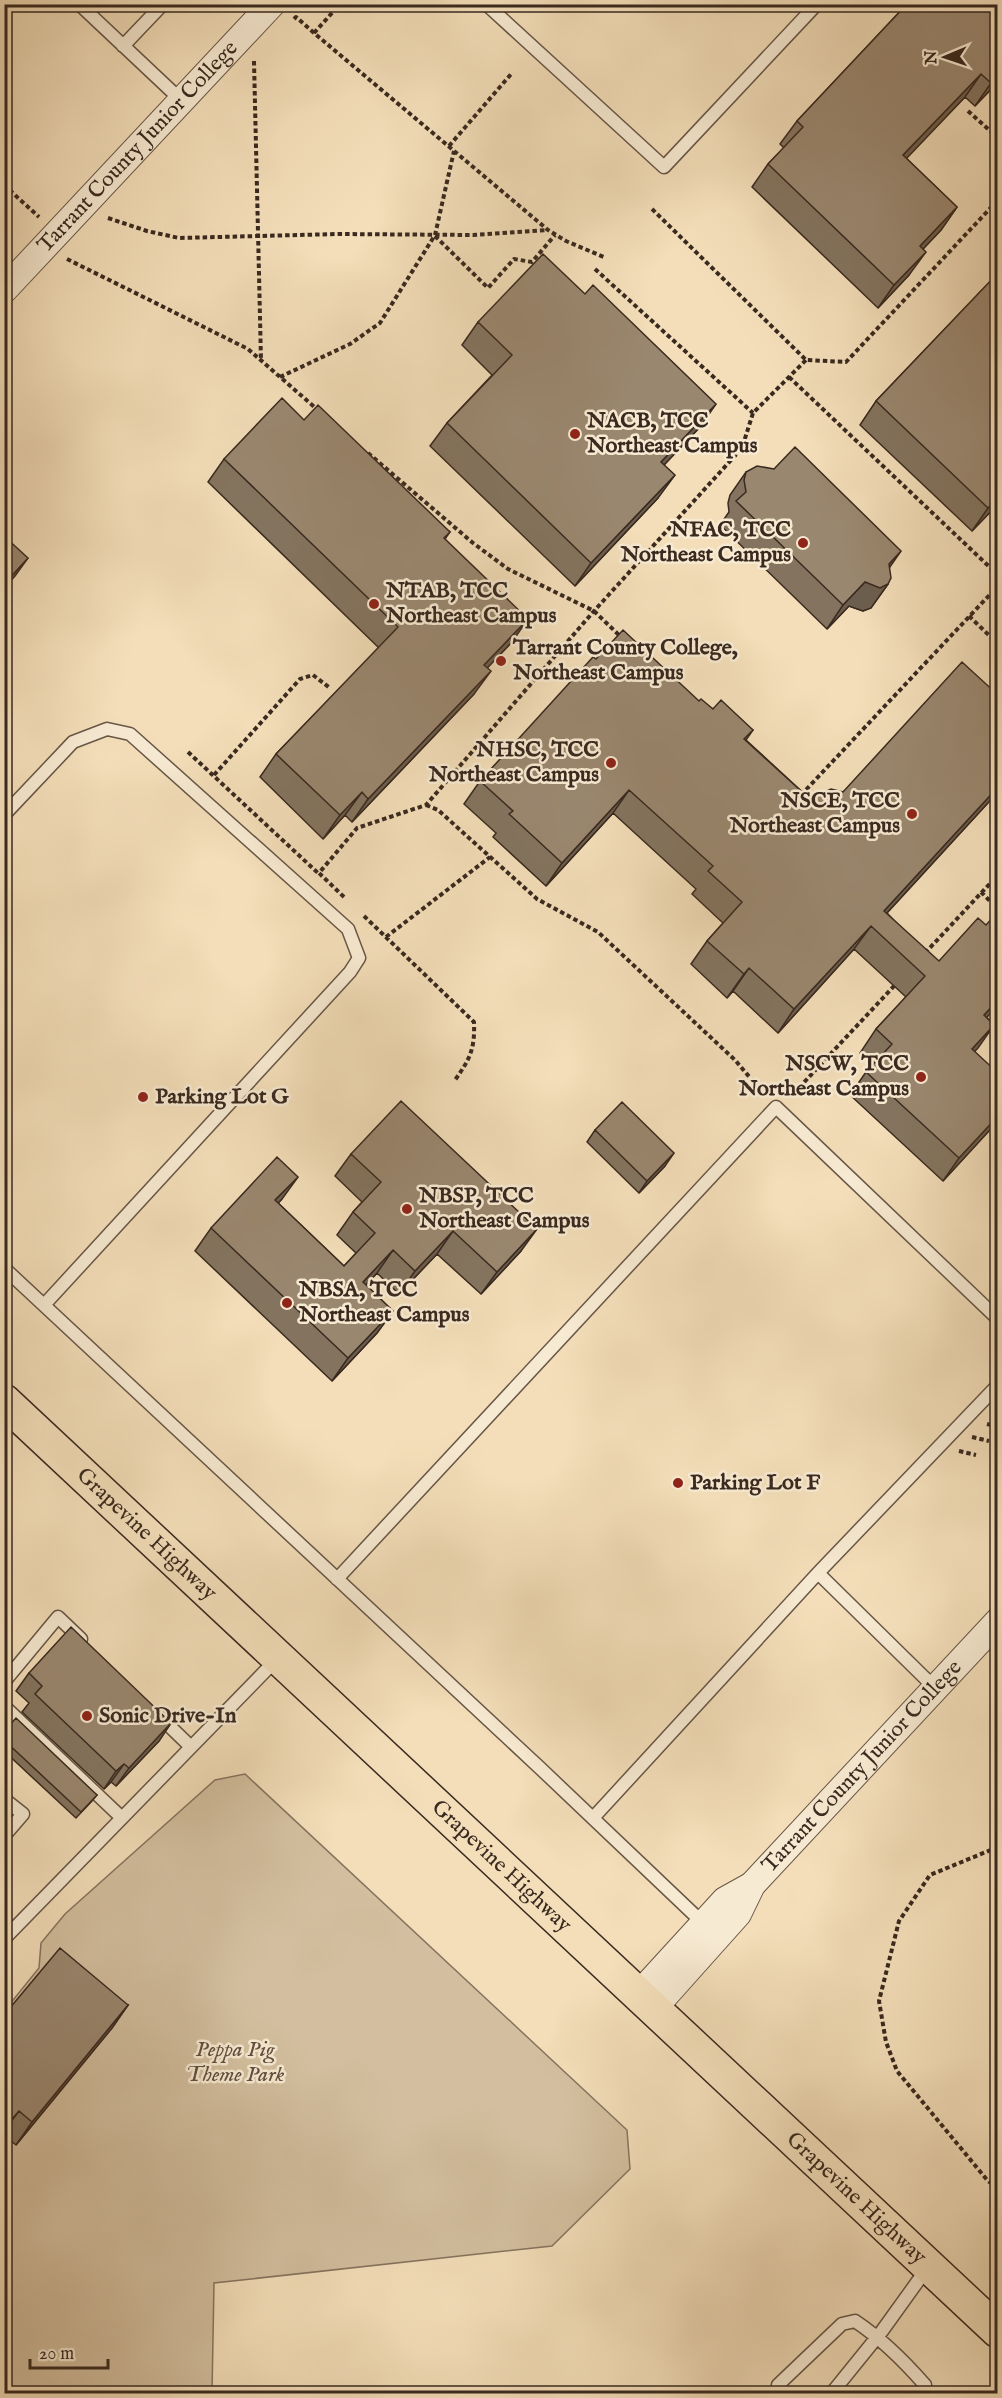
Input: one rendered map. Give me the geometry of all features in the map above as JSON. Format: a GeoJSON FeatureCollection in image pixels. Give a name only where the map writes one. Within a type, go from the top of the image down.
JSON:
{"type":"FeatureCollection","features":[{"type":"Feature","properties":{"kind":"main road","name":"Grapevine Highway"},"geometry":{"type":"LineString","coordinates":[[4,1401],[998,2331]]}},
{"type":"Feature","properties":{"kind":"street","name":"Tarrant County Junior College"},"geometry":{"type":"LineString","coordinates":[[4,290],[272,4]]}},
{"type":"Feature","properties":{"kind":"street","name":"Tarrant County Junior College"},"geometry":{"type":"LineString","coordinates":[[646,2001],[738,1914],[752,1885],[998,1621]]}},
{"type":"Feature","properties":{"kind":"street","name":"Tarrant County Junior College"},"geometry":{"type":"LineString","coordinates":[[646,2001],[703,1923],[725,1900],[752,1885]]}},
{"type":"Feature","properties":{"kind":"lane"},"geometry":{"type":"LineString","coordinates":[[79,4],[182,101]]}},
{"type":"Feature","properties":{"kind":"lane"},"geometry":{"type":"LineString","coordinates":[[123,46],[163,4]]}},
{"type":"Feature","properties":{"kind":"lane"},"geometry":{"type":"LineString","coordinates":[[486,4],[664,167],[817,4]]}},
{"type":"Feature","properties":{"kind":"lane"},"geometry":{"type":"LineString","coordinates":[[4,815],[73,742],[107,729],[130,734],[348,929],[359,958],[342,981],[44,1305]]}},
{"type":"Feature","properties":{"kind":"lane"},"geometry":{"type":"LineString","coordinates":[[337,1579],[776,1107],[998,1319]]}},
{"type":"Feature","properties":{"kind":"lane"},"geometry":{"type":"LineString","coordinates":[[4,1268],[703,1923]]}},
{"type":"Feature","properties":{"kind":"lane"},"geometry":{"type":"LineString","coordinates":[[593,1818],[818,1573],[998,1385]]}},
{"type":"Feature","properties":{"kind":"lane"},"geometry":{"type":"LineString","coordinates":[[818,1573],[935,1688]]}},
{"type":"Feature","properties":{"kind":"lane"},"geometry":{"type":"LineString","coordinates":[[4,1682],[58,1617],[91,1650]]}},
{"type":"Feature","properties":{"kind":"lane"},"geometry":{"type":"LineString","coordinates":[[4,1939],[279,1657]]}},
{"type":"Feature","properties":{"kind":"lane"},"geometry":{"type":"LineString","coordinates":[[4,1706],[122,1818]]}},
{"type":"Feature","properties":{"kind":"lane"},"geometry":{"type":"LineString","coordinates":[[149,1706],[191,1747]]}},
{"type":"Feature","properties":{"kind":"lane"},"geometry":{"type":"LineString","coordinates":[[4,1799],[23,1815],[4,1836]]}},
{"type":"Feature","properties":{"kind":"lane"},"geometry":{"type":"LineString","coordinates":[[831,2394],[928,2266]]}},
{"type":"Feature","properties":{"kind":"lane"},"geometry":{"type":"LineString","coordinates":[[778,2385],[842,2324],[855,2321],[877,2336],[925,2385],[924,2394]]}},
{"type":"Feature","properties":{"kind":"path"},"geometry":{"type":"LineString","coordinates":[[314,33],[338,7],[332,4]]}},
{"type":"Feature","properties":{"kind":"path"},"geometry":{"type":"LineString","coordinates":[[296,17],[548,230],[606,258]]}},
{"type":"Feature","properties":{"kind":"path"},"geometry":{"type":"LineString","coordinates":[[255,60],[261,360]]}},
{"type":"Feature","properties":{"kind":"path"},"geometry":{"type":"LineString","coordinates":[[449,146],[512,73]]}},
{"type":"Feature","properties":{"kind":"path"},"geometry":{"type":"LineString","coordinates":[[968,111],[998,138]]}},
{"type":"Feature","properties":{"kind":"path"},"geometry":{"type":"LineString","coordinates":[[280,377],[350,344],[380,323],[435,235],[454,151]]}},
{"type":"Feature","properties":{"kind":"path"},"geometry":{"type":"LineString","coordinates":[[4,185],[39,217]]}},
{"type":"Feature","properties":{"kind":"path"},"geometry":{"type":"LineString","coordinates":[[652,209],[806,360],[846,362],[998,200]]}},
{"type":"Feature","properties":{"kind":"path"},"geometry":{"type":"LineString","coordinates":[[109,217],[147,231],[179,238],[338,234],[435,235],[548,230]]}},
{"type":"Feature","properties":{"kind":"path"},"geometry":{"type":"LineString","coordinates":[[435,235],[488,288],[514,259],[531,262],[555,235]]}},
{"type":"Feature","properties":{"kind":"path"},"geometry":{"type":"LineString","coordinates":[[66,260],[248,349],[322,414]]}},
{"type":"Feature","properties":{"kind":"path"},"geometry":{"type":"LineString","coordinates":[[595,269],[753,413]]}},
{"type":"Feature","properties":{"kind":"path"},"geometry":{"type":"LineString","coordinates":[[305,891],[357,828],[426,805],[594,611],[742,448],[753,413],[806,360]]}},
{"type":"Feature","properties":{"kind":"path"},"geometry":{"type":"LineString","coordinates":[[789,377],[998,575]]}},
{"type":"Feature","properties":{"kind":"path"},"geometry":{"type":"LineString","coordinates":[[366,452],[472,543],[508,569],[594,611],[627,643]]}},
{"type":"Feature","properties":{"kind":"path"},"geometry":{"type":"LineString","coordinates":[[794,803],[998,586]]}},
{"type":"Feature","properties":{"kind":"path"},"geometry":{"type":"LineString","coordinates":[[969,616],[998,644]]}},
{"type":"Feature","properties":{"kind":"path"},"geometry":{"type":"LineString","coordinates":[[214,775],[300,679],[313,675],[330,688]]}},
{"type":"Feature","properties":{"kind":"path"},"geometry":{"type":"LineString","coordinates":[[188,752],[344,897]]}},
{"type":"Feature","properties":{"kind":"path"},"geometry":{"type":"LineString","coordinates":[[426,805],[438,810],[537,899],[598,932],[735,1060],[776,1107]]}},
{"type":"Feature","properties":{"kind":"path"},"geometry":{"type":"LineString","coordinates":[[386,937],[490,857]]}},
{"type":"Feature","properties":{"kind":"path"},"geometry":{"type":"LineString","coordinates":[[922,956],[998,875]]}},
{"type":"Feature","properties":{"kind":"path"},"geometry":{"type":"LineString","coordinates":[[981,892],[998,909]]}},
{"type":"Feature","properties":{"kind":"path"},"geometry":{"type":"LineString","coordinates":[[361,913],[474,1022],[474,1042],[469,1060],[455,1080]]}},
{"type":"Feature","properties":{"kind":"path"},"geometry":{"type":"LineString","coordinates":[[794,1093],[895,985]]}},
{"type":"Feature","properties":{"kind":"path"},"geometry":{"type":"LineString","coordinates":[[998,1847],[930,1875],[899,1921],[879,2001],[886,2042],[897,2071],[988,2181],[998,2188]]}},
{"type":"Feature","properties":{"kind":"green space","name":"Peppa Pig Theme Park"},"geometry":{"type":"Polygon","coordinates":[[[245,1774],[627,2130],[630,2169],[552,2246],[214,2283],[212,2393],[5,2394],[5,2010],[39,1968],[41,1943],[65,1914],[215,1780],[245,1774]]]}},
{"type":"Feature","properties":{"kind":"building"},"geometry":{"type":"Polygon","coordinates":[[[907,4],[998,4],[998,76],[991,83],[981,74],[903,155],[957,207],[920,246],[926,252],[894,285],[768,164],[803,127],[797,121],[907,4]]]}},
{"type":"Feature","properties":{"kind":"building"},"geometry":{"type":"Polygon","coordinates":[[[543,254],[585,294],[593,285],[716,404],[661,462],[675,475],[591,563],[447,423],[512,355],[478,322],[543,254]]]}},
{"type":"Feature","properties":{"kind":"building"},"geometry":{"type":"Polygon","coordinates":[[[998,273],[998,498],[988,508],[876,401],[998,273]]]}},
{"type":"Feature","properties":{"kind":"building"},"geometry":{"type":"Polygon","coordinates":[[[282,398],[304,420],[318,405],[450,532],[444,538],[528,619],[484,665],[491,671],[368,799],[362,792],[340,815],[276,754],[398,627],[224,459],[282,398]]]}},
{"type":"Feature","properties":{"kind":"building"},"geometry":{"type":"Polygon","coordinates":[[[795,447],[901,551],[889,564],[891,578],[888,584],[880,588],[865,582],[843,605],[736,501],[746,492],[744,480],[746,472],[757,466],[774,469],[795,447]]]}},
{"type":"Feature","properties":{"kind":"building"},"geometry":{"type":"Polygon","coordinates":[[[4,536],[28,558],[6,582],[4,581],[4,536]]]}},
{"type":"Feature","properties":{"kind":"building"},"geometry":{"type":"Polygon","coordinates":[[[623,630],[699,701],[701,699],[713,709],[721,700],[753,730],[744,739],[810,799],[831,789],[843,792],[962,662],[998,695],[998,787],[884,911],[939,961],[978,918],[986,925],[998,912],[998,1000],[984,1015],[994,1025],[972,1049],[998,1073],[998,1116],[959,1158],[866,1072],[892,1044],[876,1029],[925,976],[871,926],[794,1009],[749,968],[744,974],[707,941],[742,902],[708,871],[713,866],[629,790],[562,863],[509,814],[513,811],[480,781],[593,657],[596,659],[623,630]]]}},
{"type":"Feature","properties":{"kind":"building"},"geometry":{"type":"Polygon","coordinates":[[[401,1101],[537,1229],[497,1272],[453,1231],[415,1271],[393,1250],[363,1282],[393,1311],[348,1358],[211,1228],[277,1157],[298,1177],[275,1200],[344,1266],[375,1233],[353,1212],[381,1182],[351,1154],[401,1101]]]}},
{"type":"Feature","properties":{"kind":"building"},"geometry":{"type":"Polygon","coordinates":[[[622,1102],[674,1153],[647,1181],[595,1130],[622,1102]]]}},
{"type":"Feature","properties":{"kind":"building","name":"Sonic Drive-In"},"geometry":{"type":"Polygon","coordinates":[[[71,1627],[171,1723],[129,1768],[124,1764],[116,1771],[35,1694],[42,1686],[29,1673],[71,1627]]]}},
{"type":"Feature","properties":{"kind":"building"},"geometry":{"type":"Polygon","coordinates":[[[16,1718],[97,1795],[81,1812],[4,1740],[4,1731],[16,1718]]]}},
{"type":"Feature","properties":{"kind":"building"},"geometry":{"type":"Polygon","coordinates":[[[60,1948],[128,2005],[32,2122],[19,2111],[4,2128],[4,2015],[60,1948]]]}},
{"type":"Feature","properties":{"kind":"place","name":"NACB, TCC Northeast Campus"},"geometry":{"type":"Point","coordinates":[575,434]}},
{"type":"Feature","properties":{"kind":"place","name":"NFAC, TCC Northeast Campus"},"geometry":{"type":"Point","coordinates":[803,543]}},
{"type":"Feature","properties":{"kind":"place","name":"NTAB, TCC Northeast Campus"},"geometry":{"type":"Point","coordinates":[374,604]}},
{"type":"Feature","properties":{"kind":"place","name":"Tarrant County College, Northeast Campus"},"geometry":{"type":"Point","coordinates":[501,661]}},
{"type":"Feature","properties":{"kind":"place","name":"NHSC, TCC Northeast Campus"},"geometry":{"type":"Point","coordinates":[611,763]}},
{"type":"Feature","properties":{"kind":"place","name":"NSCE, TCC Northeast Campus"},"geometry":{"type":"Point","coordinates":[912,814]}},
{"type":"Feature","properties":{"kind":"place","name":"NSCW, TCC Northeast Campus"},"geometry":{"type":"Point","coordinates":[921,1077]}},
{"type":"Feature","properties":{"kind":"place","name":"Parking Lot G"},"geometry":{"type":"Point","coordinates":[143,1097]}},
{"type":"Feature","properties":{"kind":"place","name":"NBSP, TCC Northeast Campus"},"geometry":{"type":"Point","coordinates":[407,1209]}},
{"type":"Feature","properties":{"kind":"place","name":"NBSA, TCC Northeast Campus"},"geometry":{"type":"Point","coordinates":[287,1303]}},
{"type":"Feature","properties":{"kind":"place","name":"Parking Lot F"},"geometry":{"type":"Point","coordinates":[678,1483]}},
{"type":"Feature","properties":{"kind":"place","name":"Sonic Drive-In"},"geometry":{"type":"Point","coordinates":[87,1716]}}]}
